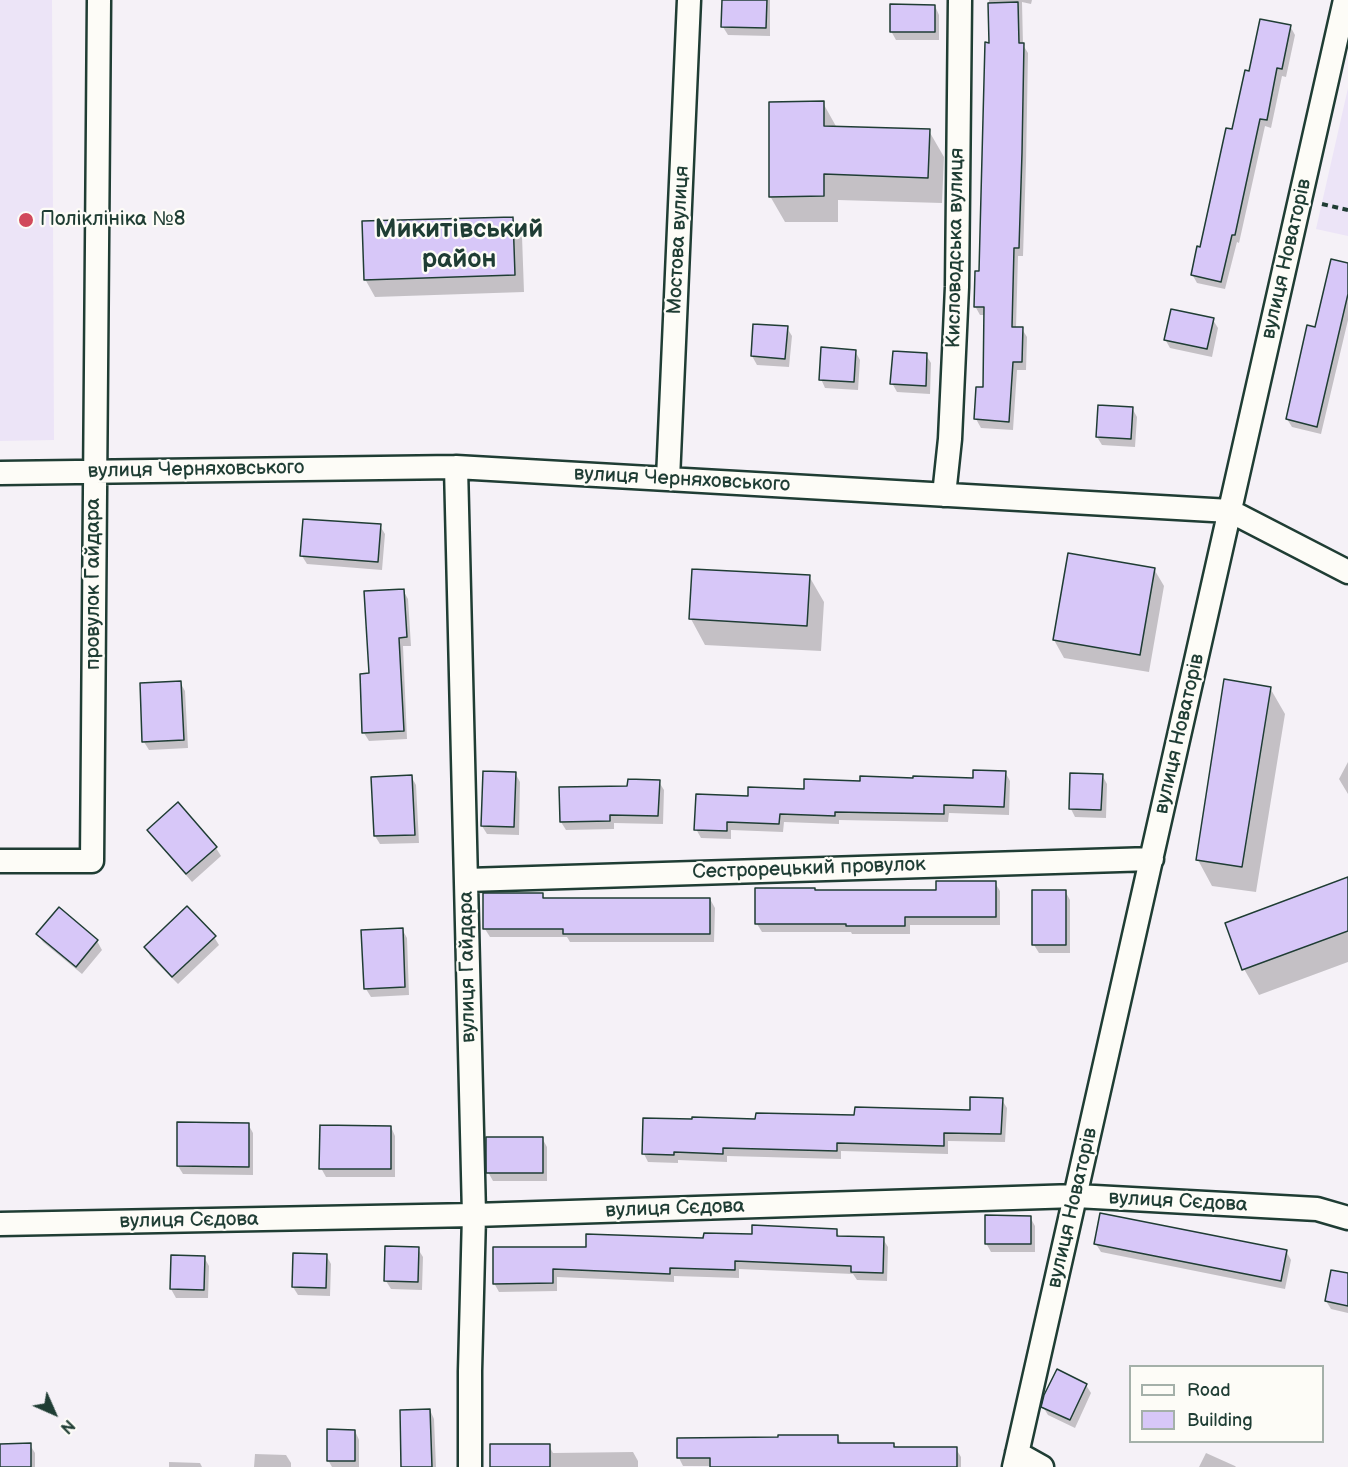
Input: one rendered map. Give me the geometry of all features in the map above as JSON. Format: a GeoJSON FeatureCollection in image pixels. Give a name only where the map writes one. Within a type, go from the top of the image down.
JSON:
{"type":"FeatureCollection","features":[{"type":"Feature","properties":{"kind":"street","name":"провулок Гайдара"},"geometry":{"type":"LineString","coordinates":[[0,861],[92,861],[99,0]]}},
{"type":"Feature","properties":{"kind":"street","name":"Мостова вулиця"},"geometry":{"type":"LineString","coordinates":[[668,479],[689,0]]}},
{"type":"Feature","properties":{"kind":"street","name":"Кисловодська вулиця"},"geometry":{"type":"LineString","coordinates":[[944,495],[950,439],[957,287],[960,0]]}},
{"type":"Feature","properties":{"kind":"street","name":"вулиця Новаторів"},"geometry":{"type":"LineString","coordinates":[[1016,1460],[1345,0]]}},
{"type":"Feature","properties":{"kind":"street","name":"вулиця Черняховського"},"geometry":{"type":"LineString","coordinates":[[0,473],[456,467],[1230,511],[1348,572]]}},
{"type":"Feature","properties":{"kind":"street","name":"вулиця Гайдара"},"geometry":{"type":"LineString","coordinates":[[456,467],[474,1215],[470,1467]]}},
{"type":"Feature","properties":{"kind":"street","name":"Сестрорецький провулок"},"geometry":{"type":"LineString","coordinates":[[467,880],[1152,859]]}},
{"type":"Feature","properties":{"kind":"street","name":"вулиця Сєдова"},"geometry":{"type":"LineString","coordinates":[[0,1224],[474,1215],[1076,1196],[1317,1209],[1348,1218]]}},
{"type":"Feature","properties":{"kind":"street"},"geometry":{"type":"LineString","coordinates":[[1016,1460],[1042,1467]]}},
{"type":"Feature","properties":{"kind":"shaded area","name":"Поліклініка №8"},"geometry":{"type":"Polygon","coordinates":[[[0,0],[52,0],[54,440],[0,441],[0,0]]]}},
{"type":"Feature","properties":{"kind":"shaded area"},"geometry":{"type":"Polygon","coordinates":[[[1348,88],[1348,236],[1316,229],[1348,88]]]}},
{"type":"Feature","properties":{"kind":"building"},"geometry":{"type":"Polygon","coordinates":[[[722,0],[767,0],[766,28],[721,27],[722,0]]]}},
{"type":"Feature","properties":{"kind":"building"},"geometry":{"type":"Polygon","coordinates":[[[1018,2],[1019,43],[1024,43],[1022,153],[1019,248],[1014,248],[1012,327],[1023,327],[1022,362],[1013,362],[1009,422],[974,419],[976,387],[983,387],[984,307],[974,307],[975,271],[979,271],[985,42],[989,43],[988,3],[1018,2]]]}},
{"type":"Feature","properties":{"kind":"building"},"geometry":{"type":"Polygon","coordinates":[[[890,4],[935,5],[935,32],[890,32],[890,4]]]}},
{"type":"Feature","properties":{"kind":"building"},"geometry":{"type":"Polygon","coordinates":[[[1260,19],[1291,25],[1282,69],[1277,68],[1267,120],[1260,119],[1235,235],[1232,235],[1221,282],[1191,275],[1197,246],[1200,247],[1226,128],[1232,129],[1245,70],[1249,71],[1260,19]]]}},
{"type":"Feature","properties":{"kind":"building"},"geometry":{"type":"Polygon","coordinates":[[[824,101],[824,126],[930,129],[928,178],[824,174],[824,196],[769,197],[769,102],[824,101]]]}},
{"type":"Feature","properties":{"kind":"building"},"geometry":{"type":"Polygon","coordinates":[[[513,217],[515,275],[364,280],[362,221],[513,217]]]}},
{"type":"Feature","properties":{"kind":"building"},"geometry":{"type":"Polygon","coordinates":[[[1331,259],[1348,263],[1348,294],[1317,427],[1286,419],[1307,325],[1315,327],[1331,259]]]}},
{"type":"Feature","properties":{"kind":"building"},"geometry":{"type":"Polygon","coordinates":[[[1171,309],[1214,318],[1207,349],[1164,340],[1171,309]]]}},
{"type":"Feature","properties":{"kind":"building"},"geometry":{"type":"Polygon","coordinates":[[[753,324],[788,326],[785,359],[751,356],[753,324]]]}},
{"type":"Feature","properties":{"kind":"building"},"geometry":{"type":"Polygon","coordinates":[[[821,347],[856,350],[854,382],[819,380],[821,347]]]}},
{"type":"Feature","properties":{"kind":"building"},"geometry":{"type":"Polygon","coordinates":[[[893,351],[927,353],[926,386],[890,384],[893,351]]]}},
{"type":"Feature","properties":{"kind":"building"},"geometry":{"type":"Polygon","coordinates":[[[1098,405],[1133,407],[1131,439],[1096,437],[1098,405]]]}},
{"type":"Feature","properties":{"kind":"building"},"geometry":{"type":"Polygon","coordinates":[[[303,519],[381,524],[378,562],[300,556],[303,519]]]}},
{"type":"Feature","properties":{"kind":"building"},"geometry":{"type":"Polygon","coordinates":[[[1068,553],[1155,568],[1140,655],[1053,640],[1068,553]]]}},
{"type":"Feature","properties":{"kind":"building"},"geometry":{"type":"Polygon","coordinates":[[[692,569],[810,575],[807,626],[689,619],[692,569]]]}},
{"type":"Feature","properties":{"kind":"building"},"geometry":{"type":"Polygon","coordinates":[[[404,589],[407,637],[399,638],[404,731],[362,733],[360,674],[369,673],[364,591],[404,589]]]}},
{"type":"Feature","properties":{"kind":"building"},"geometry":{"type":"Polygon","coordinates":[[[1224,679],[1271,687],[1242,867],[1196,860],[1224,679]]]}},
{"type":"Feature","properties":{"kind":"building"},"geometry":{"type":"Polygon","coordinates":[[[181,681],[184,740],[142,742],[140,683],[181,681]]]}},
{"type":"Feature","properties":{"kind":"building"},"geometry":{"type":"Polygon","coordinates":[[[973,770],[1006,771],[1004,807],[944,805],[944,814],[835,812],[835,816],[780,814],[779,824],[727,822],[727,831],[694,830],[696,794],[748,796],[748,787],[804,789],[804,779],[860,781],[860,776],[973,778],[973,770]]]}},
{"type":"Feature","properties":{"kind":"building"},"geometry":{"type":"Polygon","coordinates":[[[483,771],[516,772],[514,827],[481,826],[483,771]]]}},
{"type":"Feature","properties":{"kind":"building"},"geometry":{"type":"Polygon","coordinates":[[[1070,773],[1103,774],[1101,810],[1069,809],[1070,773]]]}},
{"type":"Feature","properties":{"kind":"building"},"geometry":{"type":"Polygon","coordinates":[[[412,775],[415,835],[374,836],[371,777],[412,775]]]}},
{"type":"Feature","properties":{"kind":"building"},"geometry":{"type":"Polygon","coordinates":[[[628,779],[660,780],[658,816],[610,815],[610,821],[560,822],[559,787],[627,786],[628,779]]]}},
{"type":"Feature","properties":{"kind":"building"},"geometry":{"type":"Polygon","coordinates":[[[178,802],[217,847],[186,874],[147,830],[178,802]]]}},
{"type":"Feature","properties":{"kind":"building"},"geometry":{"type":"Polygon","coordinates":[[[1348,877],[1348,931],[1242,970],[1225,923],[1348,877]]]}},
{"type":"Feature","properties":{"kind":"building"},"geometry":{"type":"Polygon","coordinates":[[[936,881],[996,881],[996,917],[905,917],[905,926],[755,924],[755,888],[936,890],[936,881]]]}},
{"type":"Feature","properties":{"kind":"building"},"geometry":{"type":"Polygon","coordinates":[[[1032,890],[1066,890],[1066,945],[1032,945],[1032,890]]]}},
{"type":"Feature","properties":{"kind":"building"},"geometry":{"type":"Polygon","coordinates":[[[483,893],[543,893],[543,898],[710,898],[710,934],[563,934],[563,929],[483,929],[483,893]]]}},
{"type":"Feature","properties":{"kind":"building"},"geometry":{"type":"Polygon","coordinates":[[[187,906],[216,936],[172,977],[144,947],[187,906]]]}},
{"type":"Feature","properties":{"kind":"building"},"geometry":{"type":"Polygon","coordinates":[[[59,907],[98,940],[76,967],[36,934],[59,907]]]}},
{"type":"Feature","properties":{"kind":"building"},"geometry":{"type":"Polygon","coordinates":[[[403,928],[405,987],[364,989],[361,930],[403,928]]]}},
{"type":"Feature","properties":{"kind":"building"},"geometry":{"type":"Polygon","coordinates":[[[970,1097],[1003,1098],[1001,1134],[944,1133],[944,1146],[837,1143],[837,1151],[723,1148],[723,1154],[674,1152],[674,1155],[642,1154],[643,1118],[755,1119],[756,1113],[854,1115],[855,1107],[970,1110],[970,1097]]]}},
{"type":"Feature","properties":{"kind":"building"},"geometry":{"type":"Polygon","coordinates":[[[177,1122],[249,1123],[249,1167],[177,1166],[177,1122]]]}},
{"type":"Feature","properties":{"kind":"building"},"geometry":{"type":"Polygon","coordinates":[[[320,1125],[391,1126],[391,1169],[319,1169],[320,1125]]]}},
{"type":"Feature","properties":{"kind":"building"},"geometry":{"type":"Polygon","coordinates":[[[486,1137],[543,1137],[543,1173],[486,1173],[486,1137]]]}},
{"type":"Feature","properties":{"kind":"building"},"geometry":{"type":"Polygon","coordinates":[[[1100,1213],[1287,1250],[1281,1281],[1094,1244],[1100,1213]]]}},
{"type":"Feature","properties":{"kind":"building"},"geometry":{"type":"Polygon","coordinates":[[[985,1215],[1031,1216],[1031,1244],[985,1244],[985,1215]]]}},
{"type":"Feature","properties":{"kind":"building"},"geometry":{"type":"Polygon","coordinates":[[[752,1225],[837,1229],[837,1236],[884,1237],[883,1273],[851,1272],[851,1266],[735,1261],[735,1270],[670,1268],[670,1274],[553,1269],[553,1283],[493,1284],[493,1247],[586,1247],[586,1234],[703,1238],[704,1233],[752,1234],[752,1225]]]}},
{"type":"Feature","properties":{"kind":"building"},"geometry":{"type":"Polygon","coordinates":[[[385,1246],[419,1247],[418,1282],[384,1281],[385,1246]]]}},
{"type":"Feature","properties":{"kind":"building"},"geometry":{"type":"Polygon","coordinates":[[[293,1253],[327,1254],[326,1288],[292,1287],[293,1253]]]}},
{"type":"Feature","properties":{"kind":"building"},"geometry":{"type":"Polygon","coordinates":[[[171,1255],[205,1256],[204,1290],[170,1289],[171,1255]]]}},
{"type":"Feature","properties":{"kind":"building"},"geometry":{"type":"Polygon","coordinates":[[[1331,1270],[1348,1273],[1348,1306],[1325,1301],[1331,1270]]]}},
{"type":"Feature","properties":{"kind":"building"},"geometry":{"type":"Polygon","coordinates":[[[1057,1369],[1087,1384],[1070,1420],[1041,1407],[1044,1395],[1057,1369]]]}},
{"type":"Feature","properties":{"kind":"building"},"geometry":{"type":"Polygon","coordinates":[[[430,1409],[432,1467],[401,1467],[400,1410],[430,1409]]]}},
{"type":"Feature","properties":{"kind":"building"},"geometry":{"type":"Polygon","coordinates":[[[327,1429],[355,1430],[355,1461],[327,1461],[327,1429]]]}},
{"type":"Feature","properties":{"kind":"building"},"geometry":{"type":"Polygon","coordinates":[[[778,1435],[838,1435],[838,1443],[894,1443],[894,1447],[957,1447],[957,1467],[710,1467],[710,1458],[677,1458],[677,1438],[778,1437],[778,1435]]]}},
{"type":"Feature","properties":{"kind":"building"},"geometry":{"type":"Polygon","coordinates":[[[31,1443],[31,1467],[0,1467],[0,1444],[31,1443]]]}},
{"type":"Feature","properties":{"kind":"building"},"geometry":{"type":"Polygon","coordinates":[[[490,1444],[550,1444],[550,1467],[490,1467],[490,1444]]]}},
{"type":"Feature","properties":{"kind":"place","name":"Поліклініка №8"},"geometry":{"type":"Point","coordinates":[26,220]}},
{"type":"Feature","properties":{"kind":"district","name":"Микитівський район"},"geometry":{"type":"Point","coordinates":[459,245]}}]}
